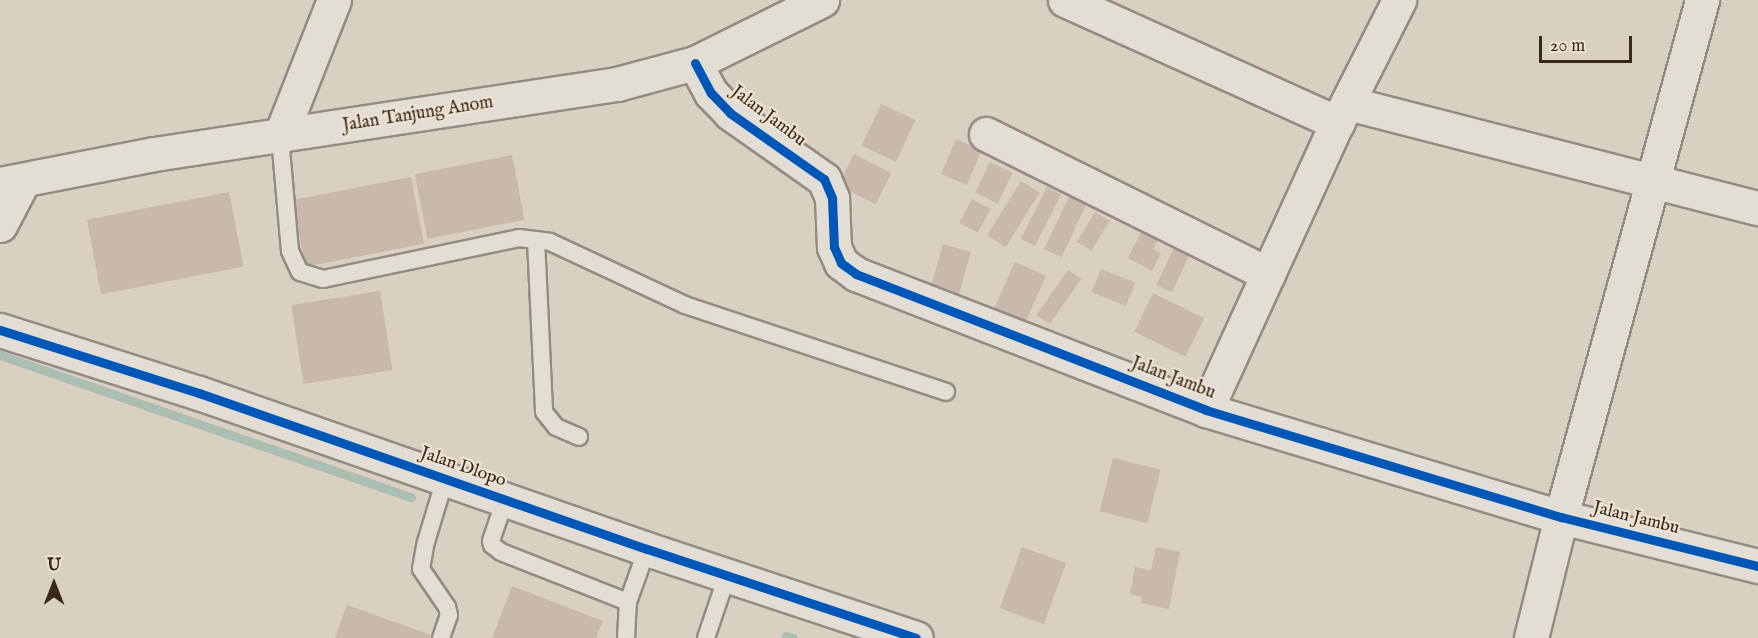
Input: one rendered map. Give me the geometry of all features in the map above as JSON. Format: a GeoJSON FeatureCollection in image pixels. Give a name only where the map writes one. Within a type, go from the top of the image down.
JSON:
{"type":"FeatureCollection","features":[{"type":"Feature","properties":{"kind":"street"},"geometry":{"type":"LineString","coordinates":[[280,137],[334,0]]}},
{"type":"Feature","properties":{"kind":"street","name":"Jalan Tanjung Anom"},"geometry":{"type":"LineString","coordinates":[[11,183],[154,154],[280,137],[617,84],[695,63],[822,0]]}},
{"type":"Feature","properties":{"kind":"street"},"geometry":{"type":"LineString","coordinates":[[1065,0],[1342,113],[1653,180],[1758,208]]}},
{"type":"Feature","properties":{"kind":"street"},"geometry":{"type":"LineString","coordinates":[[1206,410],[1342,113],[1399,0]]}},
{"type":"Feature","properties":{"kind":"street"},"geometry":{"type":"LineString","coordinates":[[1531,638],[1561,518],[1702,0]]}},
{"type":"Feature","properties":{"kind":"street","name":"Jalan Jambu"},"geometry":{"type":"LineString","coordinates":[[695,63],[711,93],[730,112],[824,179],[832,198],[834,247],[841,263],[856,274],[1206,410],[1561,518],[1758,566]]}},
{"type":"Feature","properties":{"kind":"street"},"geometry":{"type":"LineString","coordinates":[[987,134],[1268,274]]}},
{"type":"Feature","properties":{"kind":"street"},"geometry":{"type":"LineString","coordinates":[[0,225],[11,183]]}},
{"type":"Feature","properties":{"kind":"street","name":"Jalan Dlopo"},"geometry":{"type":"LineString","coordinates":[[0,329],[199,393],[445,479],[502,509],[647,549],[916,638]]}},
{"type":"Feature","properties":{"kind":"lane"},"geometry":{"type":"LineString","coordinates":[[280,137],[290,251],[300,272],[323,279],[519,237],[550,242],[685,305],[946,392]]}},
{"type":"Feature","properties":{"kind":"lane"},"geometry":{"type":"LineString","coordinates":[[536,240],[544,412],[556,427],[579,437]]}},
{"type":"Feature","properties":{"kind":"lane"},"geometry":{"type":"LineString","coordinates":[[441,638],[449,615],[447,607],[421,569],[426,542],[445,479]]}},
{"type":"Feature","properties":{"kind":"lane"},"geometry":{"type":"LineString","coordinates":[[502,509],[491,541],[501,552],[628,602]]}},
{"type":"Feature","properties":{"kind":"lane"},"geometry":{"type":"LineString","coordinates":[[626,638],[628,602],[647,549]]}},
{"type":"Feature","properties":{"kind":"lane"},"geometry":{"type":"LineString","coordinates":[[706,638],[727,576]]}},
{"type":"Feature","properties":{"kind":"building"},"geometry":{"type":"Polygon","coordinates":[[[881,104],[915,120],[896,162],[862,146],[881,104]]]}},
{"type":"Feature","properties":{"kind":"building"},"geometry":{"type":"Polygon","coordinates":[[[956,139],[982,150],[967,185],[941,174],[956,139]]]}},
{"type":"Feature","properties":{"kind":"building"},"geometry":{"type":"Polygon","coordinates":[[[854,154],[891,173],[876,204],[838,185],[854,154]]]}},
{"type":"Feature","properties":{"kind":"building"},"geometry":{"type":"Polygon","coordinates":[[[512,155],[525,220],[427,239],[415,174],[512,155]]]}},
{"type":"Feature","properties":{"kind":"building"},"geometry":{"type":"Polygon","coordinates":[[[990,162],[1012,173],[998,204],[975,193],[990,162]]]}},
{"type":"Feature","properties":{"kind":"building"},"geometry":{"type":"Polygon","coordinates":[[[411,177],[424,244],[305,267],[292,200],[411,177]]]}},
{"type":"Feature","properties":{"kind":"building"},"geometry":{"type":"Polygon","coordinates":[[[1021,181],[1040,193],[1006,247],[987,235],[1021,181]]]}},
{"type":"Feature","properties":{"kind":"building"},"geometry":{"type":"Polygon","coordinates":[[[1047,187],[1061,194],[1035,246],[1021,239],[1047,187]]]}},
{"type":"Feature","properties":{"kind":"building"},"geometry":{"type":"Polygon","coordinates":[[[229,192],[244,267],[101,294],[87,220],[229,192]]]}},
{"type":"Feature","properties":{"kind":"building"},"geometry":{"type":"Polygon","coordinates":[[[1070,194],[1087,202],[1061,257],[1044,249],[1070,194]]]}},
{"type":"Feature","properties":{"kind":"building"},"geometry":{"type":"Polygon","coordinates":[[[972,199],[991,209],[978,233],[959,223],[972,199]]]}},
{"type":"Feature","properties":{"kind":"building"},"geometry":{"type":"Polygon","coordinates":[[[1095,212],[1110,221],[1092,251],[1077,242],[1095,212]]]}},
{"type":"Feature","properties":{"kind":"building"},"geometry":{"type":"Polygon","coordinates":[[[1144,226],[1161,234],[1153,249],[1161,253],[1152,271],[1128,258],[1144,226]]]}},
{"type":"Feature","properties":{"kind":"building"},"geometry":{"type":"Polygon","coordinates":[[[1178,239],[1193,246],[1172,292],[1156,285],[1178,239]]]}},
{"type":"Feature","properties":{"kind":"building"},"geometry":{"type":"Polygon","coordinates":[[[943,244],[971,252],[958,296],[930,288],[943,244]]]}},
{"type":"Feature","properties":{"kind":"building"},"geometry":{"type":"Polygon","coordinates":[[[1015,262],[1046,276],[1023,327],[992,313],[1015,262]]]}},
{"type":"Feature","properties":{"kind":"building"},"geometry":{"type":"Polygon","coordinates":[[[1101,269],[1135,283],[1126,306],[1092,292],[1101,269]]]}},
{"type":"Feature","properties":{"kind":"building"},"geometry":{"type":"Polygon","coordinates":[[[1068,270],[1081,279],[1050,324],[1036,315],[1068,270]]]}},
{"type":"Feature","properties":{"kind":"building"},"geometry":{"type":"Polygon","coordinates":[[[380,291],[393,370],[304,384],[291,305],[380,291]]]}},
{"type":"Feature","properties":{"kind":"building"},"geometry":{"type":"Polygon","coordinates":[[[1153,293],[1204,318],[1185,357],[1134,332],[1153,293]]]}},
{"type":"Feature","properties":{"kind":"building"},"geometry":{"type":"Polygon","coordinates":[[[1113,458],[1161,470],[1147,523],[1100,511],[1113,458]]]}},
{"type":"Feature","properties":{"kind":"building"},"geometry":{"type":"Polygon","coordinates":[[[1022,547],[1066,563],[1044,624],[1000,608],[1022,547]]]}},
{"type":"Feature","properties":{"kind":"building"},"geometry":{"type":"Polygon","coordinates":[[[1156,547],[1180,552],[1169,609],[1141,603],[1142,597],[1130,594],[1135,567],[1151,570],[1156,547]]]}},
{"type":"Feature","properties":{"kind":"building"},"geometry":{"type":"Polygon","coordinates":[[[512,586],[603,621],[596,638],[492,638],[512,586]]]}},
{"type":"Feature","properties":{"kind":"building"},"geometry":{"type":"Polygon","coordinates":[[[347,605],[431,635],[430,638],[335,638],[347,605]]]}},
{"type":"Feature","properties":{"kind":"waterway"},"geometry":{"type":"LineString","coordinates":[[0,355],[411,497]]}},
{"type":"Feature","properties":{"kind":"waterway"},"geometry":{"type":"LineString","coordinates":[[786,636],[793,638]]}},
{"type":"Feature","properties":{"kind":"cycle path"},"geometry":{"type":"LineString","coordinates":[[695,63],[711,93],[730,113],[824,179],[832,198],[834,247],[841,263],[856,274],[1206,410],[1561,517],[1758,566]]}},
{"type":"Feature","properties":{"kind":"cycle path"},"geometry":{"type":"LineString","coordinates":[[0,330],[199,393],[647,549],[916,638]]}}]}
